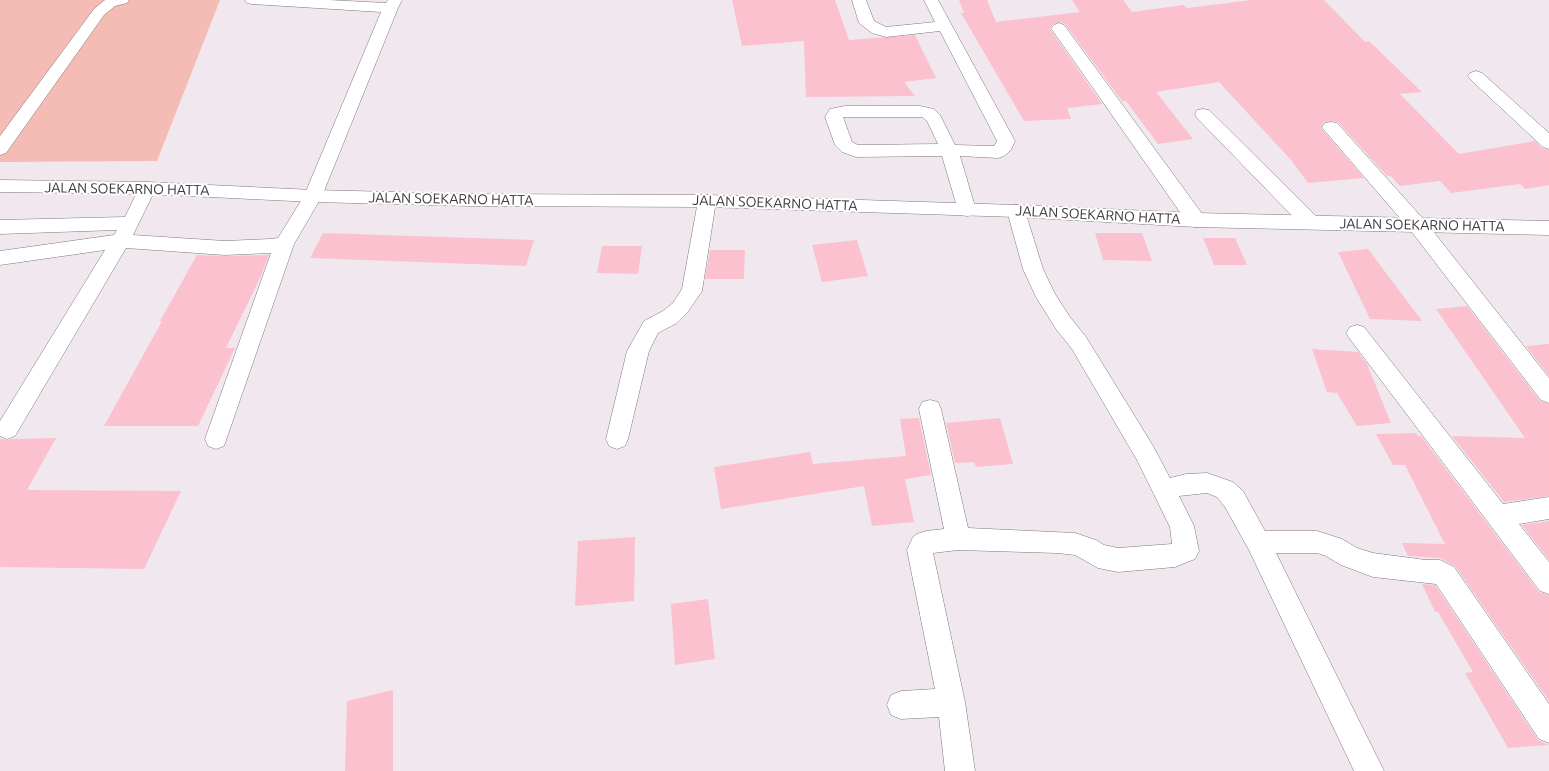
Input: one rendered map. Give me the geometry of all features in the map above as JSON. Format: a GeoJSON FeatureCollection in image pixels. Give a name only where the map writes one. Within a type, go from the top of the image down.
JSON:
{"type":"FeatureCollection","features":[{"type":"Feature","properties":{"kind":"street"},"geometry":{"type":"LineString","coordinates":[[0,149],[99,12],[110,3],[122,0]]}},
{"type":"Feature","properties":{"kind":"street"},"geometry":{"type":"LineString","coordinates":[[216,439],[284,244],[313,196],[393,4],[252,0]]}},
{"type":"Feature","properties":{"kind":"street"},"geometry":{"type":"LineString","coordinates":[[860,0],[868,24],[877,30],[886,32],[944,26]]}},
{"type":"Feature","properties":{"kind":"street"},"geometry":{"type":"LineString","coordinates":[[931,0],[1006,141],[1005,146],[998,152],[948,150],[856,150],[844,145],[834,117],[836,113],[845,111],[920,111],[928,113],[934,120],[948,150],[967,210]]}},
{"type":"Feature","properties":{"kind":"street"},"geometry":{"type":"LineString","coordinates":[[1059,28],[1196,220]]}},
{"type":"Feature","properties":{"kind":"street"},"geometry":{"type":"LineString","coordinates":[[1476,76],[1549,143]]}},
{"type":"Feature","properties":{"kind":"street"},"geometry":{"type":"LineString","coordinates":[[1204,114],[1310,222]]}},
{"type":"Feature","properties":{"kind":"street"},"geometry":{"type":"LineString","coordinates":[[1331,127],[1418,226],[1549,394]]}},
{"type":"Feature","properties":{"kind":"street","name":"JALAN SOEKARNO HATTA"},"geometry":{"type":"LineString","coordinates":[[0,186],[147,188],[313,196],[471,200],[708,201],[1016,211],[1196,220],[1548,229]]}},
{"type":"Feature","properties":{"kind":"street"},"geometry":{"type":"LineString","coordinates":[[7,429],[131,223],[147,188]]}},
{"type":"Feature","properties":{"kind":"street"},"geometry":{"type":"LineString","coordinates":[[617,439],[638,350],[651,327],[670,317],[680,308],[692,291],[708,201]]}},
{"type":"Feature","properties":{"kind":"street"},"geometry":{"type":"LineString","coordinates":[[960,771],[951,702],[920,550],[922,545],[926,542],[958,539],[1057,542],[1075,544],[1087,548],[1098,556],[1118,560],[1175,555],[1186,551],[1186,540],[1182,526],[1145,453],[1097,372],[1046,297],[1033,269],[1016,211]]}},
{"type":"Feature","properties":{"kind":"street"},"geometry":{"type":"LineString","coordinates":[[0,227],[131,223]]}},
{"type":"Feature","properties":{"kind":"street"},"geometry":{"type":"LineString","coordinates":[[0,258],[120,241],[226,248],[284,244]]}},
{"type":"Feature","properties":{"kind":"street"},"geometry":{"type":"LineString","coordinates":[[1357,333],[1549,582]]}},
{"type":"Feature","properties":{"kind":"street"},"geometry":{"type":"LineString","coordinates":[[930,409],[958,539]]}},
{"type":"Feature","properties":{"kind":"street"},"geometry":{"type":"LineString","coordinates":[[1164,490],[1186,484],[1207,483],[1225,490],[1234,499],[1258,542],[1369,771]]}},
{"type":"Feature","properties":{"kind":"street"},"geometry":{"type":"LineString","coordinates":[[1498,516],[1549,508]]}},
{"type":"Feature","properties":{"kind":"street"},"geometry":{"type":"LineString","coordinates":[[1258,542],[1317,542],[1333,546],[1350,557],[1373,566],[1426,572],[1440,572],[1445,575],[1549,729]]}},
{"type":"Feature","properties":{"kind":"street"},"geometry":{"type":"LineString","coordinates":[[901,705],[951,702]]}},
{"type":"Feature","properties":{"kind":"shaded area"},"geometry":{"type":"Polygon","coordinates":[[[0,0],[220,0],[157,161],[0,162],[0,0]]]}},
{"type":"Feature","properties":{"kind":"building"},"geometry":{"type":"Polygon","coordinates":[[[732,0],[835,0],[849,40],[915,35],[936,78],[904,82],[915,96],[806,97],[804,41],[742,46],[732,0]]]}},
{"type":"Feature","properties":{"kind":"building"},"geometry":{"type":"Polygon","coordinates":[[[959,0],[987,0],[996,22],[1080,12],[1072,0],[1123,0],[1132,12],[1184,5],[1187,8],[1252,0],[1324,0],[1365,42],[1369,41],[1422,92],[1400,94],[1459,154],[1535,141],[1542,148],[1549,150],[1549,185],[1525,189],[1520,184],[1451,193],[1440,181],[1400,186],[1391,176],[1387,176],[1338,122],[1331,121],[1324,122],[1321,128],[1364,178],[1308,183],[1291,160],[1219,82],[1156,92],[1193,139],[1158,144],[1126,101],[1122,101],[1065,24],[1060,22],[1053,24],[1050,29],[1102,104],[1067,108],[1071,119],[1024,121],[961,13],[964,13],[959,0]]]}},
{"type":"Feature","properties":{"kind":"building"},"geometry":{"type":"Polygon","coordinates":[[[323,233],[534,240],[526,266],[310,258],[323,233]]]}},
{"type":"Feature","properties":{"kind":"building"},"geometry":{"type":"Polygon","coordinates":[[[1095,233],[1142,233],[1152,261],[1103,260],[1095,233]]]}},
{"type":"Feature","properties":{"kind":"building"},"geometry":{"type":"Polygon","coordinates":[[[1203,238],[1235,238],[1247,265],[1214,265],[1203,238]]]}},
{"type":"Feature","properties":{"kind":"building"},"geometry":{"type":"Polygon","coordinates":[[[857,240],[868,276],[822,282],[812,245],[857,240]]]}},
{"type":"Feature","properties":{"kind":"building"},"geometry":{"type":"Polygon","coordinates":[[[602,246],[642,246],[638,274],[597,273],[602,246]]]}},
{"type":"Feature","properties":{"kind":"building"},"geometry":{"type":"Polygon","coordinates":[[[1368,249],[1422,321],[1370,319],[1338,252],[1368,249]]]}},
{"type":"Feature","properties":{"kind":"building"},"geometry":{"type":"Polygon","coordinates":[[[710,250],[745,250],[744,279],[705,279],[710,250]]]}},
{"type":"Feature","properties":{"kind":"building"},"geometry":{"type":"Polygon","coordinates":[[[197,255],[269,255],[261,276],[226,348],[235,348],[198,426],[104,426],[162,321],[160,321],[197,255]]]}},
{"type":"Feature","properties":{"kind":"building"},"geometry":{"type":"Polygon","coordinates":[[[1467,306],[1540,401],[1549,404],[1549,496],[1504,502],[1452,436],[1525,438],[1436,309],[1467,306]]]}},
{"type":"Feature","properties":{"kind":"building"},"geometry":{"type":"Polygon","coordinates":[[[1549,344],[1549,376],[1526,346],[1549,344]]]}},
{"type":"Feature","properties":{"kind":"building"},"geometry":{"type":"Polygon","coordinates":[[[1312,349],[1358,352],[1367,364],[1391,423],[1357,426],[1337,393],[1327,392],[1312,349]]]}},
{"type":"Feature","properties":{"kind":"building"},"geometry":{"type":"Polygon","coordinates":[[[919,418],[931,475],[905,479],[914,522],[872,526],[864,486],[721,509],[714,467],[810,452],[813,464],[906,456],[900,419],[919,418]]]}},
{"type":"Feature","properties":{"kind":"building"},"geometry":{"type":"Polygon","coordinates":[[[1000,418],[1013,464],[976,467],[974,462],[955,463],[946,423],[1000,418]]]}},
{"type":"Feature","properties":{"kind":"building"},"geometry":{"type":"Polygon","coordinates":[[[1416,433],[1418,436],[1421,436],[1539,592],[1549,595],[1549,701],[1455,566],[1440,558],[1408,556],[1402,543],[1445,544],[1405,465],[1393,465],[1376,434],[1416,433]]]}},
{"type":"Feature","properties":{"kind":"building"},"geometry":{"type":"Polygon","coordinates":[[[56,438],[27,490],[181,491],[144,569],[0,567],[0,439],[56,438]]]}},
{"type":"Feature","properties":{"kind":"building"},"geometry":{"type":"Polygon","coordinates":[[[1549,521],[1549,560],[1522,525],[1549,521]]]}},
{"type":"Feature","properties":{"kind":"building"},"geometry":{"type":"Polygon","coordinates":[[[635,537],[634,601],[575,606],[578,541],[635,537]]]}},
{"type":"Feature","properties":{"kind":"building"},"geometry":{"type":"Polygon","coordinates":[[[1422,584],[1435,585],[1538,740],[1549,745],[1508,748],[1465,673],[1473,672],[1438,612],[1435,612],[1422,584]]]}},
{"type":"Feature","properties":{"kind":"building"},"geometry":{"type":"Polygon","coordinates":[[[708,599],[715,659],[675,665],[671,604],[708,599]]]}},
{"type":"Feature","properties":{"kind":"building"},"geometry":{"type":"Polygon","coordinates":[[[393,690],[393,771],[345,771],[347,701],[393,690]]]}}]}
